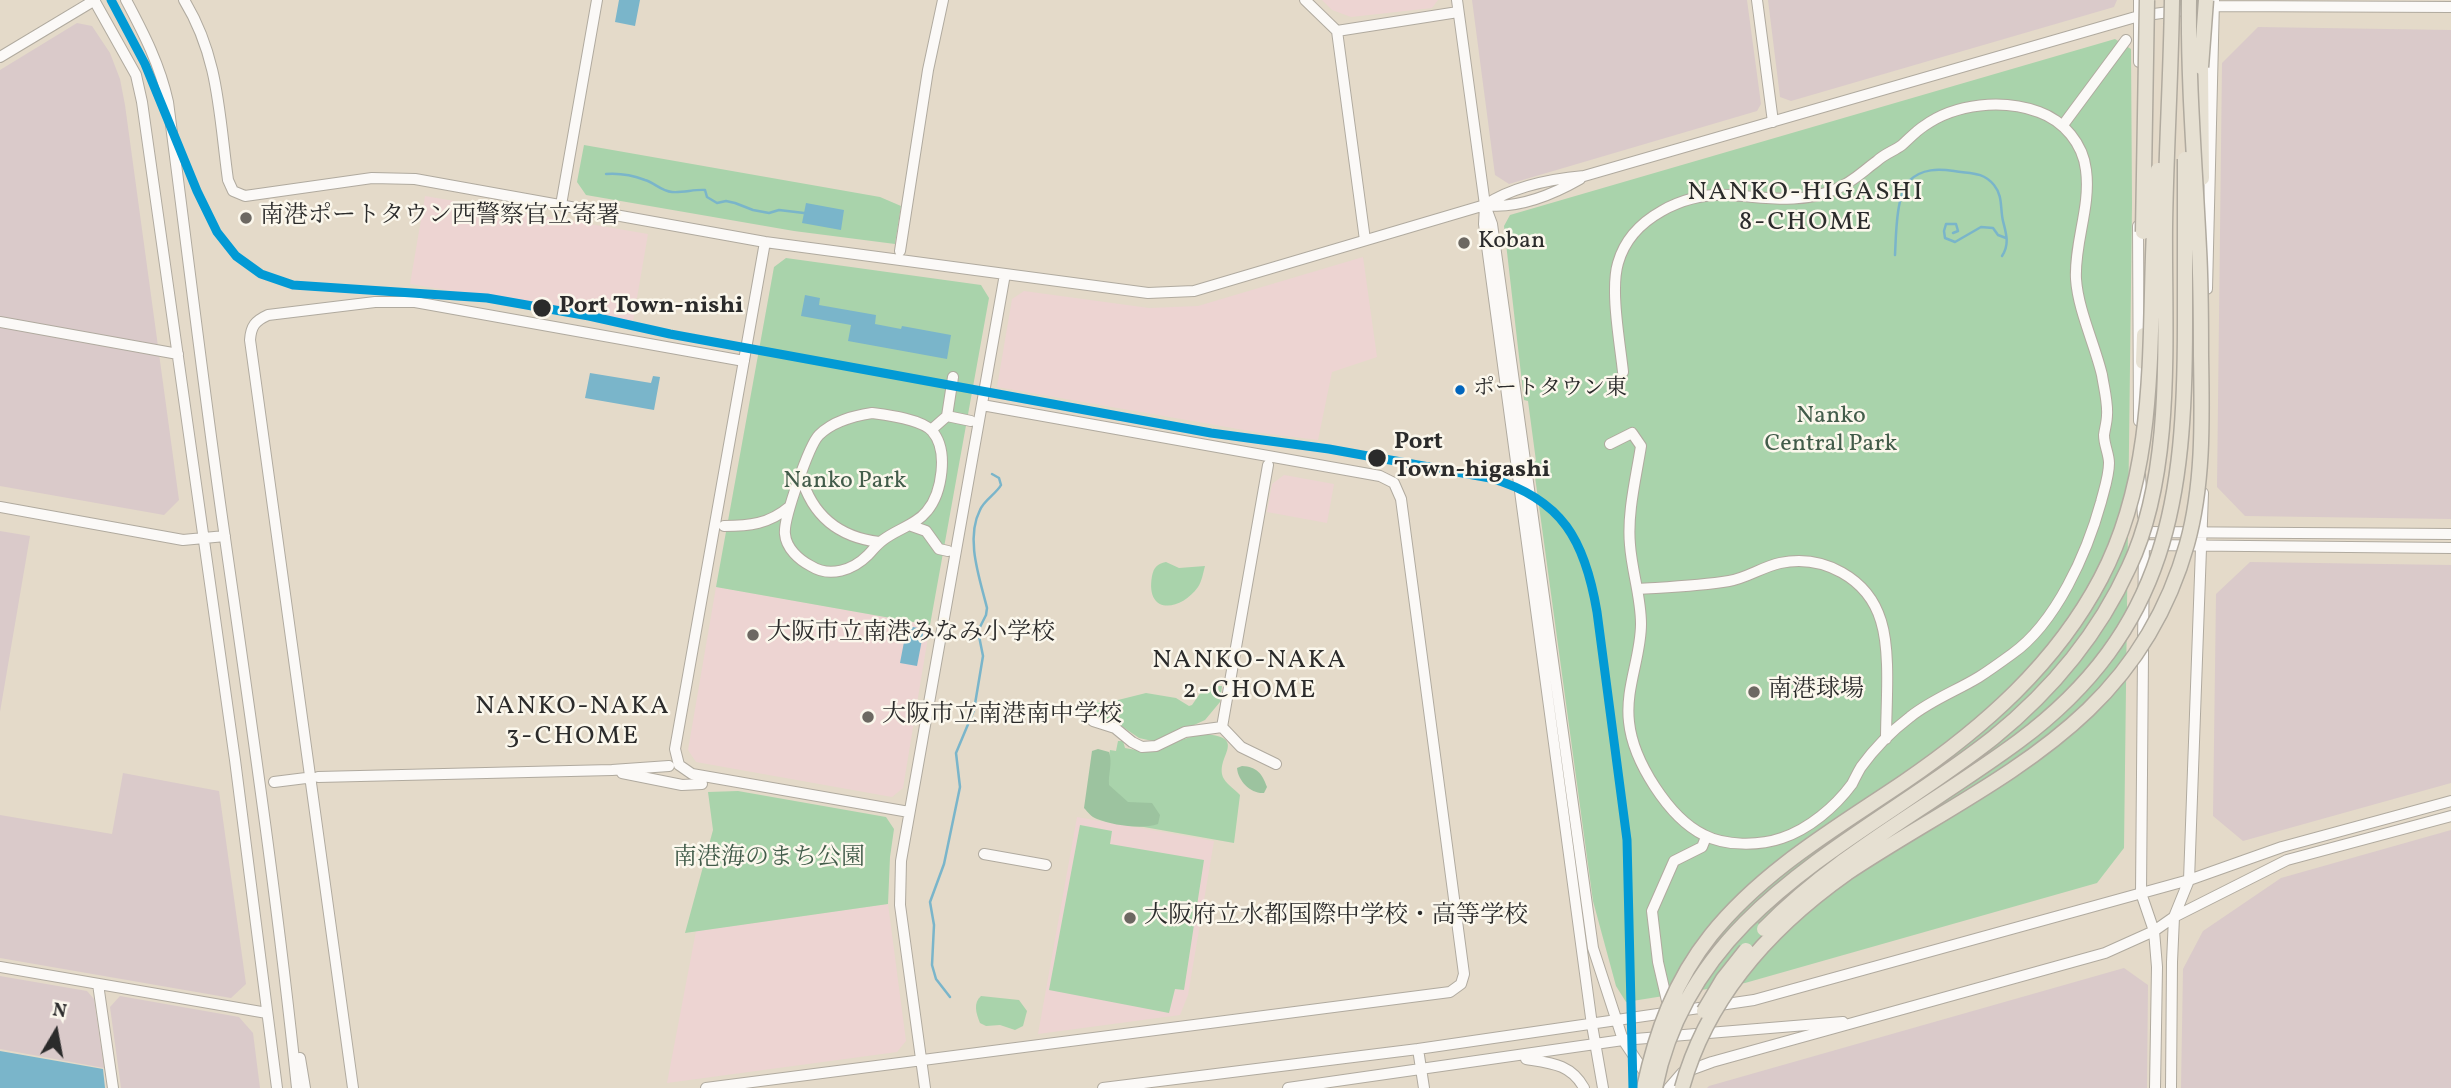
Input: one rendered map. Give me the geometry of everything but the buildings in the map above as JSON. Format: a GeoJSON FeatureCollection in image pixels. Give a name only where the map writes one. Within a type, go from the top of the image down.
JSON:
{"type":"FeatureCollection","features":[{"type":"Feature","properties":{"kind":"highway"},"geometry":{"type":"LineString","coordinates":[[1644,1088],[1658,1034],[1670,1002],[1694,959],[1723,921],[1793,857],[1938,758],[1997,712],[2035,672],[2071,627],[2086,605],[2112,554],[2133,486],[2148,396],[2152,229],[2170,0]]}},
{"type":"Feature","properties":{"kind":"highway"},"geometry":{"type":"LineString","coordinates":[[1655,1088],[1668,1043],[1686,1002],[1710,965],[1738,930],[1798,874],[1969,756],[2035,700],[2067,666],[2095,628],[2131,564],[2152,491],[2162,418],[2170,0]]}},
{"type":"Feature","properties":{"kind":"highway"},"geometry":{"type":"LineString","coordinates":[[1675,1088],[1690,1041],[1710,1000],[1737,961],[1765,929],[1821,877],[2019,740],[2060,706],[2097,667],[2140,602],[2169,522],[2182,439],[2185,366],[2187,0]]}},
{"type":"Feature","properties":{"kind":"highway"},"geometry":{"type":"LineString","coordinates":[[1682,1088],[1697,1047],[1715,1010],[1746,964],[1780,927],[1823,889],[2013,768],[2065,730],[2088,710],[2126,668],[2165,604],[2184,554],[2192,521],[2198,480],[2200,435],[2200,251],[2190,103],[2187,0]]}},
{"type":"Feature","properties":{"kind":"highway"},"geometry":{"type":"LineString","coordinates":[[2199,0],[2201,157],[2207,284]]}},
{"type":"Feature","properties":{"kind":"highway"},"geometry":{"type":"LineString","coordinates":[[2201,67],[2211,2]]}},
{"type":"Feature","properties":{"kind":"highway"},"geometry":{"type":"LineString","coordinates":[[2141,482],[2144,4]]}},
{"type":"Feature","properties":{"kind":"street"},"geometry":{"type":"LineString","coordinates":[[0,57],[95,0],[136,75],[235,760],[278,1088]]}},
{"type":"Feature","properties":{"kind":"street"},"geometry":{"type":"LineString","coordinates":[[127,0],[152,50],[162,75],[168,102],[257,756],[297,1088]]}},
{"type":"Feature","properties":{"kind":"street"},"geometry":{"type":"LineString","coordinates":[[184,0],[197,22],[212,62],[228,180],[233,191],[245,196],[372,178],[415,179],[765,242],[1148,293],[1195,290],[1485,205],[1503,207],[1557,192],[1584,176],[1773,122],[2144,4],[2211,2],[2451,7]]}},
{"type":"Feature","properties":{"kind":"street"},"geometry":{"type":"LineString","coordinates":[[561,205],[597,0]]}},
{"type":"Feature","properties":{"kind":"street"},"geometry":{"type":"LineString","coordinates":[[900,251],[928,69],[943,0]]}},
{"type":"Feature","properties":{"kind":"street"},"geometry":{"type":"LineString","coordinates":[[1305,0],[1337,32],[1365,240]]}},
{"type":"Feature","properties":{"kind":"street"},"geometry":{"type":"LineString","coordinates":[[1457,0],[1485,205],[1492,223],[1593,948],[1623,1040],[1655,1088]]}},
{"type":"Feature","properties":{"kind":"street"},"geometry":{"type":"LineString","coordinates":[[1756,0],[1773,122]]}},
{"type":"Feature","properties":{"kind":"street"},"geometry":{"type":"LineString","coordinates":[[2171,1088],[2174,917],[2189,880],[2207,394],[2211,2]]}},
{"type":"Feature","properties":{"kind":"street"},"geometry":{"type":"LineString","coordinates":[[2139,90],[2144,4]]}},
{"type":"Feature","properties":{"kind":"street"},"geometry":{"type":"LineString","coordinates":[[1337,32],[1458,12]]}},
{"type":"Feature","properties":{"kind":"street"},"geometry":{"type":"LineString","coordinates":[[2063,125],[2126,40]]}},
{"type":"Feature","properties":{"kind":"street"},"geometry":{"type":"LineString","coordinates":[[1610,444],[1633,433],[1641,446],[1629,543],[1638,589],[1641,627],[1628,700],[1629,726],[1634,746],[1662,797],[1683,820],[1706,837],[1755,844],[1779,840],[1804,828],[1826,812],[1850,786],[1862,766],[1910,716],[2016,651],[2054,609],[2075,573],[2093,531],[2110,460],[2104,440],[2108,414],[2101,374],[2076,281],[2080,232],[2087,196],[2086,168],[2079,147],[2063,125],[2048,115],[2026,107],[1992,104],[1956,110],[1927,124],[1896,150],[1881,156],[1860,176],[1835,191],[1805,199],[1779,200],[1720,195],[1696,196],[1667,207],[1641,226],[1618,261],[1615,286],[1623,372]]}},
{"type":"Feature","properties":{"kind":"street"},"geometry":{"type":"LineString","coordinates":[[2138,110],[2138,336],[2144,532],[2141,892],[2154,931],[2157,967],[2155,1088]]}},
{"type":"Feature","properties":{"kind":"street"},"geometry":{"type":"LineString","coordinates":[[1485,205],[1483,224],[1592,1025],[1603,1088]]}},
{"type":"Feature","properties":{"kind":"street"},"geometry":{"type":"LineString","coordinates":[[765,242],[675,749],[679,765],[692,774],[909,812]]}},
{"type":"Feature","properties":{"kind":"street"},"geometry":{"type":"LineString","coordinates":[[925,1088],[900,905],[901,861],[1005,274]]}},
{"type":"Feature","properties":{"kind":"street"},"geometry":{"type":"LineString","coordinates":[[353,1088],[250,340],[251,328],[257,320],[268,315],[375,302],[415,302],[744,361]]}},
{"type":"Feature","properties":{"kind":"street"},"geometry":{"type":"LineString","coordinates":[[0,322],[178,354]]}},
{"type":"Feature","properties":{"kind":"street"},"geometry":{"type":"LineString","coordinates":[[931,430],[947,416],[953,377]]}},
{"type":"Feature","properties":{"kind":"street"},"geometry":{"type":"LineString","coordinates":[[706,1088],[1450,992],[1461,984],[1464,974],[1401,499],[1394,483],[1380,476],[982,405]]}},
{"type":"Feature","properties":{"kind":"street"},"geometry":{"type":"LineString","coordinates":[[872,413],[910,421],[931,430],[938,443],[941,460],[940,483],[934,501],[926,513],[879,542],[851,568],[834,572],[818,571],[797,555],[785,536],[789,507],[801,475],[818,435],[849,416],[872,413]]}},
{"type":"Feature","properties":{"kind":"street"},"geometry":{"type":"LineString","coordinates":[[947,416],[971,421]]}},
{"type":"Feature","properties":{"kind":"street"},"geometry":{"type":"LineString","coordinates":[[1222,727],[1268,465]]}},
{"type":"Feature","properties":{"kind":"street"},"geometry":{"type":"LineString","coordinates":[[801,475],[807,496],[814,508],[831,523],[859,540],[879,542]]}},
{"type":"Feature","properties":{"kind":"street"},"geometry":{"type":"LineString","coordinates":[[724,526],[762,523],[778,517],[789,507]]}},
{"type":"Feature","properties":{"kind":"street"},"geometry":{"type":"LineString","coordinates":[[0,508],[183,540],[225,536]]}},
{"type":"Feature","properties":{"kind":"street"},"geometry":{"type":"LineString","coordinates":[[926,513],[926,531]]}},
{"type":"Feature","properties":{"kind":"street"},"geometry":{"type":"LineString","coordinates":[[909,525],[926,531],[939,549],[948,551]]}},
{"type":"Feature","properties":{"kind":"street"},"geometry":{"type":"LineString","coordinates":[[2144,532],[2451,534]]}},
{"type":"Feature","properties":{"kind":"street"},"geometry":{"type":"LineString","coordinates":[[2144,545],[2451,548]]}},
{"type":"Feature","properties":{"kind":"street"},"geometry":{"type":"LineString","coordinates":[[1638,589],[1686,587],[1733,580],[1780,563],[1803,561],[1837,568],[1854,580],[1867,595],[1882,622],[1886,677],[1886,739]]}},
{"type":"Feature","properties":{"kind":"street"},"geometry":{"type":"LineString","coordinates":[[1094,721],[1115,728],[1142,747],[1156,747],[1185,732],[1222,727]]}},
{"type":"Feature","properties":{"kind":"street"},"geometry":{"type":"LineString","coordinates":[[1222,727],[1241,747],[1276,764]]}},
{"type":"Feature","properties":{"kind":"street"},"geometry":{"type":"LineString","coordinates":[[318,778],[612,771],[669,766]]}},
{"type":"Feature","properties":{"kind":"street"},"geometry":{"type":"LineString","coordinates":[[612,771],[682,785],[702,784]]}},
{"type":"Feature","properties":{"kind":"street"},"geometry":{"type":"LineString","coordinates":[[274,782],[306,778]]}},
{"type":"Feature","properties":{"kind":"street"},"geometry":{"type":"LineString","coordinates":[[1102,1088],[1419,1049],[1754,1000],[2189,880],[2282,848],[2451,800]]}},
{"type":"Feature","properties":{"kind":"street"},"geometry":{"type":"LineString","coordinates":[[1669,1088],[1682,1073],[1694,1068],[2105,953],[2154,931],[2174,917],[2287,860],[2451,816]]}},
{"type":"Feature","properties":{"kind":"street"},"geometry":{"type":"LineString","coordinates":[[1667,1001],[1658,962],[1652,911],[1674,861],[1702,847],[1706,837]]}},
{"type":"Feature","properties":{"kind":"street"},"geometry":{"type":"LineString","coordinates":[[984,854],[1046,864]]}},
{"type":"Feature","properties":{"kind":"street"},"geometry":{"type":"LineString","coordinates":[[0,967],[267,1013]]}},
{"type":"Feature","properties":{"kind":"street"},"geometry":{"type":"LineString","coordinates":[[285,978],[305,1088]]}},
{"type":"Feature","properties":{"kind":"street"},"geometry":{"type":"LineString","coordinates":[[98,984],[113,1088]]}},
{"type":"Feature","properties":{"kind":"street"},"geometry":{"type":"LineString","coordinates":[[1288,1088],[1623,1040],[1867,1020]]}},
{"type":"Feature","properties":{"kind":"street"},"geometry":{"type":"LineString","coordinates":[[1419,1049],[1424,1088]]}},
{"type":"Feature","properties":{"kind":"street"},"geometry":{"type":"LineString","coordinates":[[1513,1057],[1557,1063],[1570,1070],[1584,1088]]}},
{"type":"Feature","properties":{"kind":"shaded area"},"geometry":{"type":"Polygon","coordinates":[[[1322,0],[1438,0],[1432,8],[1351,17],[1332,10],[1322,0]]]}},
{"type":"Feature","properties":{"kind":"shaded area"},"geometry":{"type":"Polygon","coordinates":[[[1472,0],[1747,0],[1761,104],[1757,111],[1509,184],[1495,175],[1472,0]]]}},
{"type":"Feature","properties":{"kind":"shaded area"},"geometry":{"type":"Polygon","coordinates":[[[1768,0],[2117,0],[2114,7],[1791,101],[1780,97],[1768,0]]]}},
{"type":"Feature","properties":{"kind":"shaded area"},"geometry":{"type":"Polygon","coordinates":[[[77,23],[92,26],[110,53],[120,79],[125,105],[179,500],[164,515],[0,486],[0,70],[77,23]]]}},
{"type":"Feature","properties":{"kind":"shaded area"},"geometry":{"type":"Polygon","coordinates":[[[2258,27],[2451,30],[2451,519],[2245,516],[2217,487],[2222,63],[2258,27]]]}},
{"type":"Feature","properties":{"kind":"shaded area"},"geometry":{"type":"Polygon","coordinates":[[[425,196],[648,234],[633,321],[410,284],[425,196]]]}},
{"type":"Feature","properties":{"kind":"shaded area"},"geometry":{"type":"Polygon","coordinates":[[[1363,257],[1377,357],[1332,372],[1318,440],[1261,433],[997,387],[1012,299],[1024,291],[1149,308],[1198,306],[1363,257]]]}},
{"type":"Feature","properties":{"kind":"shaded area"},"geometry":{"type":"Polygon","coordinates":[[[1284,475],[1334,484],[1327,523],[1267,512],[1272,484],[1284,475]]]}},
{"type":"Feature","properties":{"kind":"shaded area"},"geometry":{"type":"Polygon","coordinates":[[[0,531],[30,536],[0,712],[0,531]]]}},
{"type":"Feature","properties":{"kind":"shaded area"},"geometry":{"type":"Polygon","coordinates":[[[2250,562],[2451,565],[2451,783],[2243,841],[2213,816],[2216,594],[2250,562]]]}},
{"type":"Feature","properties":{"kind":"shaded area"},"geometry":{"type":"Polygon","coordinates":[[[716,587],[930,625],[903,788],[892,797],[696,762],[688,750],[716,587]]]}},
{"type":"Feature","properties":{"kind":"shaded area"},"geometry":{"type":"Polygon","coordinates":[[[123,773],[219,791],[246,984],[231,998],[0,958],[0,815],[112,834],[123,773]]]}},
{"type":"Feature","properties":{"kind":"shaded area","name":"大阪府立水都国際中学校・高等学校"},"geometry":{"type":"Polygon","coordinates":[[[1077,817],[1214,841],[1188,995],[1180,1015],[1038,1034],[1077,817]]]}},
{"type":"Feature","properties":{"kind":"shaded area"},"geometry":{"type":"Polygon","coordinates":[[[2451,830],[2451,1088],[2181,1088],[2183,969],[2203,931],[2281,878],[2451,830]]]}},
{"type":"Feature","properties":{"kind":"shaded area"},"geometry":{"type":"Polygon","coordinates":[[[888,904],[906,1041],[897,1052],[667,1083],[696,931],[888,904]]]}},
{"type":"Feature","properties":{"kind":"shaded area"},"geometry":{"type":"Polygon","coordinates":[[[2124,968],[2148,985],[2147,1088],[1707,1088],[1709,1086],[2124,968]]]}},
{"type":"Feature","properties":{"kind":"shaded area"},"geometry":{"type":"Polygon","coordinates":[[[0,976],[87,991],[94,999],[104,1068],[0,1049],[0,976]]]}},
{"type":"Feature","properties":{"kind":"shaded area"},"geometry":{"type":"Polygon","coordinates":[[[120,996],[239,1017],[253,1033],[260,1088],[121,1088],[110,1007],[120,996]]]}},
{"type":"Feature","properties":{"kind":"green space","name":"Nanko Central Park"},"geometry":{"type":"Polygon","coordinates":[[[2115,39],[2131,49],[2132,204],[2124,848],[2097,883],[1745,983],[1626,1002],[1616,986],[1593,901],[1533,462],[1536,461],[1528,401],[1524,400],[1504,226],[1510,215],[2115,39]]]}},
{"type":"Feature","properties":{"kind":"green space"},"geometry":{"type":"Polygon","coordinates":[[[584,145],[880,197],[901,206],[895,244],[794,231],[586,195],[577,182],[584,145]]]}},
{"type":"Feature","properties":{"kind":"green space","name":"Nanko Park"},"geometry":{"type":"Polygon","coordinates":[[[786,258],[981,285],[989,298],[930,625],[716,587],[774,267],[786,258]]]}},
{"type":"Feature","properties":{"kind":"green space"},"geometry":{"type":"Polygon","coordinates":[[[1166,562],[1179,568],[1205,566],[1199,585],[1191,595],[1174,605],[1166,606],[1154,598],[1151,589],[1155,568],[1166,562]]]}},
{"type":"Feature","properties":{"kind":"green space"},"geometry":{"type":"Polygon","coordinates":[[[1222,686],[1220,702],[1205,720],[1157,742],[1139,738],[1120,725],[1076,715],[1079,702],[1106,703],[1146,693],[1176,698],[1189,706],[1203,689],[1222,686]]]}},
{"type":"Feature","properties":{"kind":"green space"},"geometry":{"type":"Polygon","coordinates":[[[1205,734],[1218,736],[1228,744],[1222,771],[1225,781],[1240,795],[1234,843],[1099,819],[1110,750],[1116,751],[1118,741],[1123,741],[1125,748],[1149,750],[1205,734]]]}},
{"type":"Feature","properties":{"kind":"green space"},"geometry":{"type":"Polygon","coordinates":[[[1098,749],[1109,752],[1109,785],[1128,802],[1152,803],[1160,815],[1158,824],[1135,827],[1111,823],[1095,818],[1084,808],[1092,751],[1098,749]]]}},
{"type":"Feature","properties":{"kind":"green space"},"geometry":{"type":"Polygon","coordinates":[[[1242,766],[1255,769],[1261,774],[1267,787],[1264,793],[1250,789],[1243,782],[1237,768],[1242,766]]]}},
{"type":"Feature","properties":{"kind":"green space","name":"南港海のまち公園"},"geometry":{"type":"Polygon","coordinates":[[[738,791],[886,817],[894,829],[888,904],[685,933],[713,830],[708,792],[738,791]]]}},
{"type":"Feature","properties":{"kind":"green space","name":"大阪府立水都国際中学校・高等学校"},"geometry":{"type":"Polygon","coordinates":[[[1080,825],[1112,831],[1110,844],[1204,860],[1184,990],[1175,989],[1169,1013],[1049,990],[1080,825]]]}},
{"type":"Feature","properties":{"kind":"green space"},"geometry":{"type":"Polygon","coordinates":[[[981,996],[1019,1000],[1027,1011],[1023,1026],[1015,1030],[980,1023],[976,1005],[981,996]]]}},
{"type":"Feature","properties":{"kind":"water"},"geometry":{"type":"Polygon","coordinates":[[[619,0],[640,0],[635,26],[615,22],[619,0]]]}},
{"type":"Feature","properties":{"kind":"water"},"geometry":{"type":"Polygon","coordinates":[[[806,203],[844,210],[841,230],[802,223],[806,203]]]}},
{"type":"Feature","properties":{"kind":"water"},"geometry":{"type":"Polygon","coordinates":[[[805,295],[820,298],[819,305],[876,315],[875,324],[951,335],[947,359],[848,341],[851,325],[801,316],[805,295]]]}},
{"type":"Feature","properties":{"kind":"water"},"geometry":{"type":"Polygon","coordinates":[[[590,373],[651,383],[653,376],[660,377],[654,410],[585,398],[590,373]]]}},
{"type":"Feature","properties":{"kind":"water"},"geometry":{"type":"Polygon","coordinates":[[[907,626],[924,629],[917,666],[900,663],[907,626]]]}},
{"type":"Feature","properties":{"kind":"water"},"geometry":{"type":"Polygon","coordinates":[[[0,1051],[103,1069],[105,1088],[0,1088],[0,1051]]]}},
{"type":"Feature","properties":{"kind":"waterway"},"geometry":{"type":"LineString","coordinates":[[1895,255],[1898,216],[1905,187],[1919,174],[1942,170],[1980,175],[1997,189],[2007,238],[2002,256]]}},
{"type":"Feature","properties":{"kind":"waterway"},"geometry":{"type":"LineString","coordinates":[[606,174],[635,177],[672,192],[705,190],[707,197],[717,203],[726,201],[769,213],[779,210],[804,213]]}},
{"type":"Feature","properties":{"kind":"waterway"},"geometry":{"type":"LineString","coordinates":[[1953,233],[1958,231],[1956,224],[1946,224],[1945,238],[1955,242],[1981,227],[1993,228],[1998,235],[2006,238]]}},
{"type":"Feature","properties":{"kind":"waterway"},"geometry":{"type":"LineString","coordinates":[[950,997],[936,979],[932,965],[934,925],[930,902],[944,864],[960,787],[956,753],[974,710],[983,656],[978,631],[987,608],[975,559],[974,533],[982,506],[1001,485],[999,478],[992,474]]}},
{"type":"Feature","properties":{"kind":"transit line"},"geometry":{"type":"LineString","coordinates":[[111,0],[145,64],[197,191],[217,232],[236,256],[261,274],[293,285],[487,298],[1211,433],[1329,449],[1490,478],[1536,498],[1553,511],[1577,544],[1592,587],[1597,612],[1627,840],[1633,1088]]}},
{"type":"Feature","properties":{"kind":"place","name":"南港ポートタウン西警察官立寄署"},"geometry":{"type":"Point","coordinates":[246,218]}},
{"type":"Feature","properties":{"kind":"place","name":"Koban"},"geometry":{"type":"Point","coordinates":[1464,243]}},
{"type":"Feature","properties":{"kind":"place","name":"Port Town-nishi"},"geometry":{"type":"Point","coordinates":[542,308]}},
{"type":"Feature","properties":{"kind":"place","name":"ポートタウン東"},"geometry":{"type":"Point","coordinates":[1460,390]}},
{"type":"Feature","properties":{"kind":"place","name":"Port Town-higashi"},"geometry":{"type":"Point","coordinates":[1377,458]}},
{"type":"Feature","properties":{"kind":"place","name":"大阪市立南港みなみ小学校"},"geometry":{"type":"Point","coordinates":[753,635]}},
{"type":"Feature","properties":{"kind":"place","name":"南港球場"},"geometry":{"type":"Point","coordinates":[1754,692]}},
{"type":"Feature","properties":{"kind":"place","name":"大阪市立南港南中学校"},"geometry":{"type":"Point","coordinates":[868,717]}},
{"type":"Feature","properties":{"kind":"place","name":"大阪府立水都国際中学校・高等学校"},"geometry":{"type":"Point","coordinates":[1130,918]}},
{"type":"Feature","properties":{"kind":"district","name":"NANKO-HIGASHI 8-CHOME"},"geometry":{"type":"Point","coordinates":[1806,209]}},
{"type":"Feature","properties":{"kind":"district","name":"NANKO-NAKA 2-CHOME"},"geometry":{"type":"Point","coordinates":[1250,677]}},
{"type":"Feature","properties":{"kind":"district","name":"NANKO-NAKA 3-CHOME"},"geometry":{"type":"Point","coordinates":[573,723]}}]}
